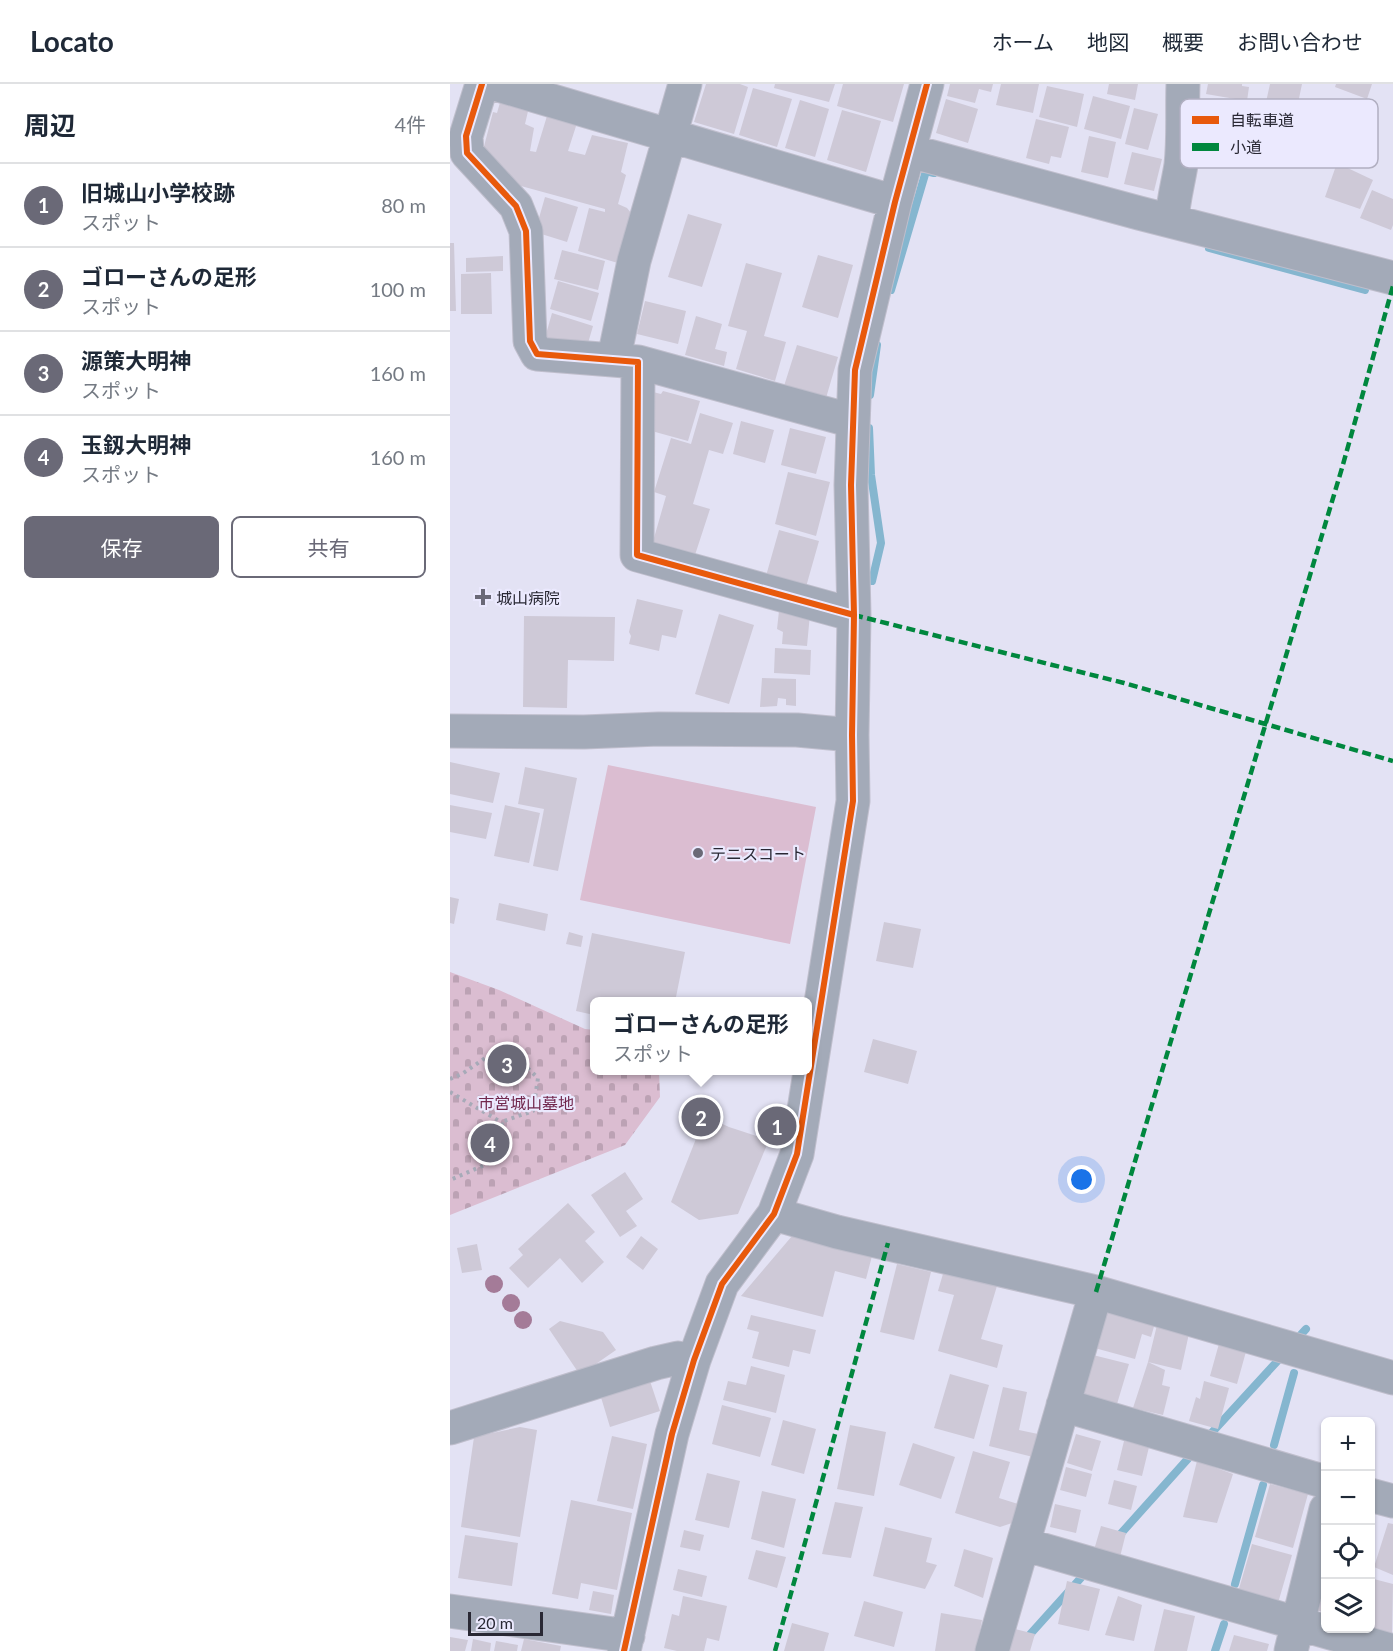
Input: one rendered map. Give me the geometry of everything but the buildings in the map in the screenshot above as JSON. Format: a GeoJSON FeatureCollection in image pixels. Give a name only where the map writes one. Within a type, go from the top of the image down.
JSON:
{"type":"FeatureCollection","features":[{"type":"Feature","properties":{"kind":"street"},"geometry":{"type":"LineString","coordinates":[[482,84],[466,136],[467,153],[516,206],[526,231],[530,341],[537,354],[626,360],[853,421]]}},
{"type":"Feature","properties":{"kind":"street"},"geometry":{"type":"LineString","coordinates":[[685,84],[634,261],[626,360],[637,555],[854,615]]}},
{"type":"Feature","properties":{"kind":"street"},"geometry":{"type":"LineString","coordinates":[[812,1059],[853,801],[854,615],[851,485],[855,370],[895,202],[927,84]]}},
{"type":"Feature","properties":{"kind":"street"},"geometry":{"type":"LineString","coordinates":[[1182,84],[1182,99]]}},
{"type":"Feature","properties":{"kind":"street"},"geometry":{"type":"LineString","coordinates":[[511,86],[895,202]]}},
{"type":"Feature","properties":{"kind":"street"},"geometry":{"type":"LineString","coordinates":[[910,151],[1393,278]]}},
{"type":"Feature","properties":{"kind":"street"},"geometry":{"type":"LineString","coordinates":[[1172,220],[1180,168]]}},
{"type":"Feature","properties":{"kind":"street"},"geometry":{"type":"LineString","coordinates":[[450,731],[785,730],[852,735]]}},
{"type":"Feature","properties":{"kind":"street"},"geometry":{"type":"LineString","coordinates":[[450,1611],[626,1644],[672,1434],[694,1360],[722,1284],[774,1214],[797,1154],[810,1075]]}},
{"type":"Feature","properties":{"kind":"street"},"geometry":{"type":"LineString","coordinates":[[774,1214],[837,1232],[1096,1292],[1393,1378]]}},
{"type":"Feature","properties":{"kind":"street"},"geometry":{"type":"LineString","coordinates":[[992,1651],[1096,1292]]}},
{"type":"Feature","properties":{"kind":"street"},"geometry":{"type":"LineString","coordinates":[[450,1428],[656,1363],[678,1358],[694,1360]]}},
{"type":"Feature","properties":{"kind":"street"},"geometry":{"type":"LineString","coordinates":[[1064,1405],[1321,1481]]}},
{"type":"Feature","properties":{"kind":"street"},"geometry":{"type":"LineString","coordinates":[[1375,1496],[1393,1502]]}},
{"type":"Feature","properties":{"kind":"street"},"geometry":{"type":"LineString","coordinates":[[1294,1637],[1322,1525]]}},
{"type":"Feature","properties":{"kind":"street"},"geometry":{"type":"LineString","coordinates":[[1023,1544],[1294,1637],[1393,1651]]}},
{"type":"Feature","properties":{"kind":"path"},"geometry":{"type":"LineString","coordinates":[[450,1079],[462,1074],[494,1052],[518,1059],[538,1078],[533,1112],[501,1122]]}},
{"type":"Feature","properties":{"kind":"path"},"geometry":{"type":"LineString","coordinates":[[450,1092],[501,1122],[510,1141],[506,1156],[450,1180]]}},
{"type":"Feature","properties":{"kind":"green space","name":"テニスコート"},"geometry":{"type":"Polygon","coordinates":[[[608,765],[816,807],[790,944],[580,900],[608,765]]]}},
{"type":"Feature","properties":{"kind":"green space","name":"市営城山墓地"},"geometry":{"type":"Polygon","coordinates":[[[450,972],[499,990],[590,1030],[590,1075],[659,1075],[660,1097],[625,1145],[450,1215],[450,972]]]}},
{"type":"Feature","properties":{"kind":"waterway"},"geometry":{"type":"LineString","coordinates":[[891,290],[926,171],[934,173]]}},
{"type":"Feature","properties":{"kind":"waterway"},"geometry":{"type":"LineString","coordinates":[[1209,248],[1365,290]]}},
{"type":"Feature","properties":{"kind":"waterway"},"geometry":{"type":"LineString","coordinates":[[870,395],[877,345]]}},
{"type":"Feature","properties":{"kind":"waterway"},"geometry":{"type":"LineString","coordinates":[[869,428],[871,475],[881,543],[872,581]]}},
{"type":"Feature","properties":{"kind":"waterway"},"geometry":{"type":"LineString","coordinates":[[1295,1341],[1306,1329]]}},
{"type":"Feature","properties":{"kind":"waterway"},"geometry":{"type":"LineString","coordinates":[[1206,1439],[1283,1355]]}},
{"type":"Feature","properties":{"kind":"waterway"},"geometry":{"type":"LineString","coordinates":[[1274,1445],[1294,1373]]}},
{"type":"Feature","properties":{"kind":"waterway"},"geometry":{"type":"LineString","coordinates":[[1116,1539],[1194,1452]]}},
{"type":"Feature","properties":{"kind":"waterway"},"geometry":{"type":"LineString","coordinates":[[1235,1584],[1263,1485]]}},
{"type":"Feature","properties":{"kind":"waterway"},"geometry":{"type":"LineString","coordinates":[[1015,1651],[1088,1570]]}},
{"type":"Feature","properties":{"kind":"waterway"},"geometry":{"type":"LineString","coordinates":[[1215,1651],[1224,1624]]}},
{"type":"Feature","properties":{"kind":"marked path"},"geometry":{"type":"LineString","coordinates":[[1096,1292],[1342,468],[1393,286]]}},
{"type":"Feature","properties":{"kind":"marked path"},"geometry":{"type":"LineString","coordinates":[[854,615],[1124,683],[1393,761]]}},
{"type":"Feature","properties":{"kind":"marked path"},"geometry":{"type":"LineString","coordinates":[[775,1651],[888,1243]]}},
{"type":"Feature","properties":{"kind":"cycle path"},"geometry":{"type":"LineString","coordinates":[[482,84],[466,136],[467,153],[516,206],[526,231],[530,341],[537,354],[638,362],[637,555],[854,615]]}},
{"type":"Feature","properties":{"kind":"cycle path"},"geometry":{"type":"LineString","coordinates":[[812,1059],[853,801],[854,615],[851,485],[855,370],[895,202],[927,84]]}},
{"type":"Feature","properties":{"kind":"cycle path"},"geometry":{"type":"LineString","coordinates":[[624,1651],[672,1434],[694,1360],[722,1284],[774,1214],[797,1154],[810,1075]]}},
{"type":"Feature","properties":{"kind":"place","name":"城山病院"},"geometry":{"type":"Point","coordinates":[483,597]}},
{"type":"Feature","properties":{"kind":"place","name":"テニスコート"},"geometry":{"type":"Point","coordinates":[698,853]}},
{"type":"Feature","properties":{"kind":"place","name":"源策大明神"},"geometry":{"type":"Point","coordinates":[507,1064]}},
{"type":"Feature","properties":{"kind":"place","name":"ゴローさんの足形"},"geometry":{"type":"Point","coordinates":[701,1117]}},
{"type":"Feature","properties":{"kind":"place","name":"旧城山小学校跡"},"geometry":{"type":"Point","coordinates":[777,1126]}},
{"type":"Feature","properties":{"kind":"place","name":"玉釼大明神"},"geometry":{"type":"Point","coordinates":[490,1143]}}]}
